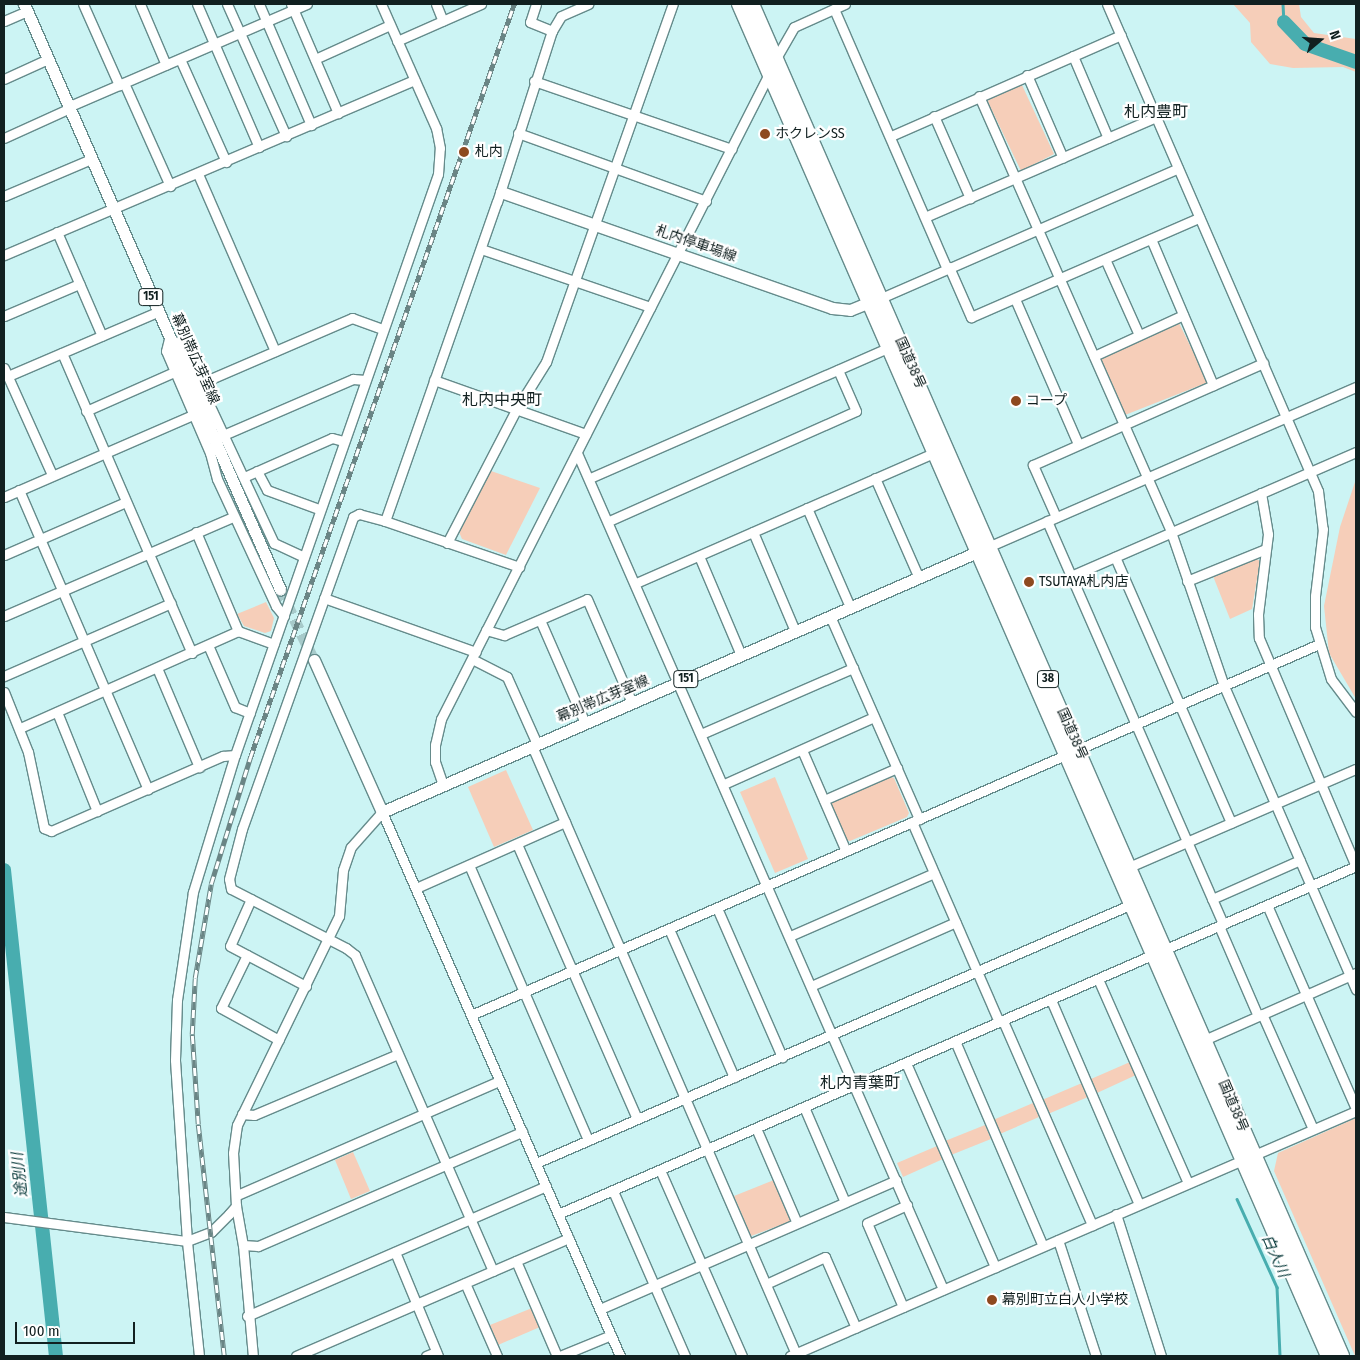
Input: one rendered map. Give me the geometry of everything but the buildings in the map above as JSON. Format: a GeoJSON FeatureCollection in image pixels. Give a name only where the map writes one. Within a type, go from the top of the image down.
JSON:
{"type":"FeatureCollection","features":[{"type":"Feature","properties":{"kind":"highway","name":"国道38号"},"geometry":{"type":"LineString","coordinates":[[739,4],[769,73],[875,300],[984,549],[1079,750],[1130,868],[1159,952],[1248,1157],[1342,1356]]}},
{"type":"Feature","properties":{"kind":"highway","name":"国道38号"},"geometry":{"type":"LineString","coordinates":[[752,4],[875,300]]}},
{"type":"Feature","properties":{"kind":"highway","name":"国道38号"},"geometry":{"type":"LineString","coordinates":[[895,345],[934,453],[984,549],[1066,755],[1132,904],[1204,1040],[1248,1157],[1328,1356]]}},
{"type":"Feature","properties":{"kind":"main road","name":"幕別帯広芽室線"},"geometry":{"type":"LineString","coordinates":[[25,6],[157,312],[280,589]]}},
{"type":"Feature","properties":{"kind":"main road","name":"札内停車場線"},"geometry":{"type":"LineString","coordinates":[[501,192],[832,308],[850,310],[875,300]]}},
{"type":"Feature","properties":{"kind":"main road","name":"幕別帯広芽室線"},"geometry":{"type":"LineString","coordinates":[[382,812],[442,784],[585,724],[984,549]]}},
{"type":"Feature","properties":{"kind":"main road"},"geometry":{"type":"LineString","coordinates":[[314,660],[382,812]]}},
{"type":"Feature","properties":{"kind":"street"},"geometry":{"type":"LineString","coordinates":[[83,4],[170,186]]}},
{"type":"Feature","properties":{"kind":"street"},"geometry":{"type":"LineString","coordinates":[[140,4],[166,65]]}},
{"type":"Feature","properties":{"kind":"street"},"geometry":{"type":"LineString","coordinates":[[197,4],[259,147]]}},
{"type":"Feature","properties":{"kind":"street"},"geometry":{"type":"LineString","coordinates":[[227,4],[286,136]]}},
{"type":"Feature","properties":{"kind":"street"},"geometry":{"type":"LineString","coordinates":[[259,4],[311,125]]}},
{"type":"Feature","properties":{"kind":"street"},"geometry":{"type":"LineString","coordinates":[[4,138],[121,84],[240,33],[292,7],[307,4]]}},
{"type":"Feature","properties":{"kind":"street"},"geometry":{"type":"LineString","coordinates":[[199,1356],[187,1241],[175,1070],[177,1000],[193,892],[235,755],[438,174],[440,148],[436,128],[381,4]]}},
{"type":"Feature","properties":{"kind":"street"},"geometry":{"type":"LineString","coordinates":[[436,4],[443,21]]}},
{"type":"Feature","properties":{"kind":"street"},"geometry":{"type":"LineString","coordinates":[[397,41],[481,4]]}},
{"type":"Feature","properties":{"kind":"street"},"geometry":{"type":"LineString","coordinates":[[536,4],[530,22],[552,31]]}},
{"type":"Feature","properties":{"kind":"street"},"geometry":{"type":"LineString","coordinates":[[385,520],[501,192],[534,81],[552,31],[561,16],[588,4]]}},
{"type":"Feature","properties":{"kind":"street"},"geometry":{"type":"LineString","coordinates":[[447,542],[516,410],[546,362],[631,116],[673,4]]}},
{"type":"Feature","properties":{"kind":"street"},"geometry":{"type":"LineString","coordinates":[[442,784],[435,762],[436,733],[486,630],[650,307],[679,254],[776,58],[794,27],[846,4]]}},
{"type":"Feature","properties":{"kind":"street"},"geometry":{"type":"LineString","coordinates":[[1107,4],[1318,491],[1323,529],[1315,596],[1315,627],[1331,679],[1356,712]]}},
{"type":"Feature","properties":{"kind":"street"},"geometry":{"type":"LineString","coordinates":[[4,21],[25,6]]}},
{"type":"Feature","properties":{"kind":"street"},"geometry":{"type":"LineString","coordinates":[[292,7],[338,113]]}},
{"type":"Feature","properties":{"kind":"street"},"geometry":{"type":"LineString","coordinates":[[834,9],[971,317],[1199,218]]}},
{"type":"Feature","properties":{"kind":"street"},"geometry":{"type":"LineString","coordinates":[[315,58],[390,25]]}},
{"type":"Feature","properties":{"kind":"street"},"geometry":{"type":"LineString","coordinates":[[890,136],[1121,35]]}},
{"type":"Feature","properties":{"kind":"street"},"geometry":{"type":"LineString","coordinates":[[1072,56],[1108,138]]}},
{"type":"Feature","properties":{"kind":"street"},"geometry":{"type":"LineString","coordinates":[[4,79],[48,59]]}},
{"type":"Feature","properties":{"kind":"street"},"geometry":{"type":"LineString","coordinates":[[180,59],[226,162]]}},
{"type":"Feature","properties":{"kind":"street"},"geometry":{"type":"LineString","coordinates":[[1027,76],[1063,158]]}},
{"type":"Feature","properties":{"kind":"street"},"geometry":{"type":"LineString","coordinates":[[4,255],[113,208],[170,186],[414,80]]}},
{"type":"Feature","properties":{"kind":"street"},"geometry":{"type":"LineString","coordinates":[[534,81],[631,116],[732,149]]}},
{"type":"Feature","properties":{"kind":"street"},"geometry":{"type":"LineString","coordinates":[[979,96],[1148,478],[1170,532],[1224,686],[1311,885],[1353,974],[1356,989]]}},
{"type":"Feature","properties":{"kind":"street"},"geometry":{"type":"LineString","coordinates":[[934,116],[970,198]]}},
{"type":"Feature","properties":{"kind":"street"},"geometry":{"type":"LineString","coordinates":[[925,217],[1156,117]]}},
{"type":"Feature","properties":{"kind":"street"},"geometry":{"type":"LineString","coordinates":[[518,133],[706,200]]}},
{"type":"Feature","properties":{"kind":"street"},"geometry":{"type":"LineString","coordinates":[[4,196],[91,159]]}},
{"type":"Feature","properties":{"kind":"street"},"geometry":{"type":"LineString","coordinates":[[875,300],[1178,168]]}},
{"type":"Feature","properties":{"kind":"street"},"geometry":{"type":"LineString","coordinates":[[198,174],[275,351]]}},
{"type":"Feature","properties":{"kind":"street"},"geometry":{"type":"LineString","coordinates":[[57,232],[102,336]]}},
{"type":"Feature","properties":{"kind":"street"},"geometry":{"type":"LineString","coordinates":[[1151,240],[1213,385]]}},
{"type":"Feature","properties":{"kind":"street"},"geometry":{"type":"LineString","coordinates":[[481,249],[650,307]]}},
{"type":"Feature","properties":{"kind":"street"},"geometry":{"type":"LineString","coordinates":[[1105,259],[1139,336]]}},
{"type":"Feature","properties":{"kind":"street"},"geometry":{"type":"LineString","coordinates":[[4,316],[80,284]]}},
{"type":"Feature","properties":{"kind":"street"},"geometry":{"type":"LineString","coordinates":[[1015,299],[1078,444]]}},
{"type":"Feature","properties":{"kind":"street"},"geometry":{"type":"LineString","coordinates":[[52,475],[6,372],[62,353],[157,312]]}},
{"type":"Feature","properties":{"kind":"street"},"geometry":{"type":"LineString","coordinates":[[1094,356],[1183,315]]}},
{"type":"Feature","properties":{"kind":"street"},"geometry":{"type":"LineString","coordinates":[[199,384],[352,318],[383,329]]}},
{"type":"Feature","properties":{"kind":"street"},"geometry":{"type":"LineString","coordinates":[[284,616],[233,516],[166,351],[170,339],[181,344],[222,436],[244,477],[274,542],[304,557]]}},
{"type":"Feature","properties":{"kind":"street"},"geometry":{"type":"LineString","coordinates":[[590,478],[895,345]]}},
{"type":"Feature","properties":{"kind":"street"},"geometry":{"type":"LineString","coordinates":[[62,353],[192,653]]}},
{"type":"Feature","properties":{"kind":"street"},"geometry":{"type":"LineString","coordinates":[[1263,363],[1033,465],[1071,576],[1212,899],[1221,925],[1260,1015],[1313,1130]]}},
{"type":"Feature","properties":{"kind":"street"},"geometry":{"type":"LineString","coordinates":[[609,520],[856,411],[838,370]]}},
{"type":"Feature","properties":{"kind":"street"},"geometry":{"type":"LineString","coordinates":[[86,411],[174,372]]}},
{"type":"Feature","properties":{"kind":"street"},"geometry":{"type":"LineString","coordinates":[[222,436],[353,379],[365,380]]}},
{"type":"Feature","properties":{"kind":"street"},"geometry":{"type":"LineString","coordinates":[[434,380],[586,434]]}},
{"type":"Feature","properties":{"kind":"street"},"geometry":{"type":"LineString","coordinates":[[984,549],[1356,387]]}},
{"type":"Feature","properties":{"kind":"street"},"geometry":{"type":"LineString","coordinates":[[4,497],[193,414]]}},
{"type":"Feature","properties":{"kind":"street"},"geometry":{"type":"LineString","coordinates":[[244,477],[332,438],[344,441]]}},
{"type":"Feature","properties":{"kind":"street"},"geometry":{"type":"LineString","coordinates":[[1071,576],[1356,452]]}},
{"type":"Feature","properties":{"kind":"street"},"geometry":{"type":"LineString","coordinates":[[577,453],[609,520],[943,1289]]}},
{"type":"Feature","properties":{"kind":"street"},"geometry":{"type":"LineString","coordinates":[[636,584],[934,453]]}},
{"type":"Feature","properties":{"kind":"street"},"geometry":{"type":"LineString","coordinates":[[257,471],[267,490],[320,509]]}},
{"type":"Feature","properties":{"kind":"street"},"geometry":{"type":"LineString","coordinates":[[875,478],[919,578]]}},
{"type":"Feature","properties":{"kind":"street"},"geometry":{"type":"LineString","coordinates":[[19,490],[148,789]]}},
{"type":"Feature","properties":{"kind":"street"},"geometry":{"type":"LineString","coordinates":[[558,1214],[1356,866],[1269,666],[1259,638],[1258,614],[1268,526],[1261,493]]}},
{"type":"Feature","properties":{"kind":"street"},"geometry":{"type":"LineString","coordinates":[[4,556],[126,502]]}},
{"type":"Feature","properties":{"kind":"street"},"geometry":{"type":"LineString","coordinates":[[807,508],[850,607]]}},
{"type":"Feature","properties":{"kind":"street"},"geometry":{"type":"LineString","coordinates":[[493,1271],[355,956],[330,939],[231,889],[228,879],[242,829],[353,517],[359,514],[385,520],[519,567]]}},
{"type":"Feature","properties":{"kind":"street"},"geometry":{"type":"LineString","coordinates":[[4,616],[233,516]]}},
{"type":"Feature","properties":{"kind":"street"},"geometry":{"type":"LineString","coordinates":[[196,532],[238,631]]}},
{"type":"Feature","properties":{"kind":"street"},"geometry":{"type":"LineString","coordinates":[[753,532],[795,631]]}},
{"type":"Feature","properties":{"kind":"street"},"geometry":{"type":"LineString","coordinates":[[1187,582],[1266,549]]}},
{"type":"Feature","properties":{"kind":"street"},"geometry":{"type":"LineString","coordinates":[[699,556],[741,655]]}},
{"type":"Feature","properties":{"kind":"street"},"geometry":{"type":"LineString","coordinates":[[1115,557],[1231,823]]}},
{"type":"Feature","properties":{"kind":"street"},"geometry":{"type":"LineString","coordinates":[[324,598],[474,656],[507,677],[565,822],[749,1244],[793,1355],[1356,1110],[1267,905]]}},
{"type":"Feature","properties":{"kind":"street"},"geometry":{"type":"LineString","coordinates":[[486,630],[504,635],[587,599],[632,703]]}},
{"type":"Feature","properties":{"kind":"street"},"geometry":{"type":"LineString","coordinates":[[4,676],[171,603]]}},
{"type":"Feature","properties":{"kind":"street"},"geometry":{"type":"LineString","coordinates":[[830,616],[896,768],[934,873],[1092,1225]]}},
{"type":"Feature","properties":{"kind":"street"},"geometry":{"type":"LineString","coordinates":[[540,620],[585,724]]}},
{"type":"Feature","properties":{"kind":"street"},"geometry":{"type":"LineString","coordinates":[[20,728],[208,646],[238,631],[274,644]]}},
{"type":"Feature","properties":{"kind":"street"},"geometry":{"type":"LineString","coordinates":[[471,1015],[1319,644]]}},
{"type":"Feature","properties":{"kind":"street"},"geometry":{"type":"LineString","coordinates":[[208,646],[235,707],[250,713]]}},
{"type":"Feature","properties":{"kind":"street"},"geometry":{"type":"LineString","coordinates":[[158,668],[199,767]]}},
{"type":"Feature","properties":{"kind":"street"},"geometry":{"type":"LineString","coordinates":[[701,734],[852,668]]}},
{"type":"Feature","properties":{"kind":"street"},"geometry":{"type":"LineString","coordinates":[[4,692],[20,728],[44,828],[51,831],[223,756],[235,755]]}},
{"type":"Feature","properties":{"kind":"street"},"geometry":{"type":"LineString","coordinates":[[57,712],[97,810]]}},
{"type":"Feature","properties":{"kind":"street"},"geometry":{"type":"LineString","coordinates":[[724,784],[874,717]]}},
{"type":"Feature","properties":{"kind":"street"},"geometry":{"type":"LineString","coordinates":[[802,750],[846,851]]}},
{"type":"Feature","properties":{"kind":"street"},"geometry":{"type":"LineString","coordinates":[[824,800],[896,768]]}},
{"type":"Feature","properties":{"kind":"street"},"geometry":{"type":"LineString","coordinates":[[1130,868],[1356,769]]}},
{"type":"Feature","properties":{"kind":"street"},"geometry":{"type":"LineString","coordinates":[[253,1356],[232,1153],[242,1114],[330,939],[342,907],[342,870],[348,854],[363,830],[382,812],[620,1356]]}},
{"type":"Feature","properties":{"kind":"street"},"geometry":{"type":"LineString","coordinates":[[416,888],[565,822]]}},
{"type":"Feature","properties":{"kind":"street"},"geometry":{"type":"LineString","coordinates":[[516,844],[637,1119]]}},
{"type":"Feature","properties":{"kind":"street"},"geometry":{"type":"LineString","coordinates":[[1212,899],[1300,860]]}},
{"type":"Feature","properties":{"kind":"street"},"geometry":{"type":"LineString","coordinates":[[469,865],[588,1140]]}},
{"type":"Feature","properties":{"kind":"street"},"geometry":{"type":"LineString","coordinates":[[790,936],[934,873]]}},
{"type":"Feature","properties":{"kind":"street"},"geometry":{"type":"LineString","coordinates":[[252,899],[230,946],[306,986]]}},
{"type":"Feature","properties":{"kind":"street"},"geometry":{"type":"LineString","coordinates":[[536,1163],[1132,904]]}},
{"type":"Feature","properties":{"kind":"street"},"geometry":{"type":"LineString","coordinates":[[717,908],[782,1057]]}},
{"type":"Feature","properties":{"kind":"street"},"geometry":{"type":"LineString","coordinates":[[811,986],[956,922]]}},
{"type":"Feature","properties":{"kind":"street"},"geometry":{"type":"LineString","coordinates":[[668,928],[734,1077]]}},
{"type":"Feature","properties":{"kind":"street"},"geometry":{"type":"LineString","coordinates":[[247,955],[221,1008],[279,1040]]}},
{"type":"Feature","properties":{"kind":"street"},"geometry":{"type":"LineString","coordinates":[[1204,1040],[1353,974]]}},
{"type":"Feature","properties":{"kind":"street"},"geometry":{"type":"LineString","coordinates":[[1098,979],[1188,1183]]}},
{"type":"Feature","properties":{"kind":"street"},"geometry":{"type":"LineString","coordinates":[[1050,1000],[1139,1204]]}},
{"type":"Feature","properties":{"kind":"street"},"geometry":{"type":"LineString","coordinates":[[954,1041],[1043,1246]]}},
{"type":"Feature","properties":{"kind":"street"},"geometry":{"type":"LineString","coordinates":[[242,1114],[254,1115],[398,1054]]}},
{"type":"Feature","properties":{"kind":"street"},"geometry":{"type":"LineString","coordinates":[[906,1063],[996,1267]]}},
{"type":"Feature","properties":{"kind":"street"},"geometry":{"type":"LineString","coordinates":[[237,1195],[500,1081]]}},
{"type":"Feature","properties":{"kind":"street"},"geometry":{"type":"LineString","coordinates":[[804,1107],[846,1202]]}},
{"type":"Feature","properties":{"kind":"street"},"geometry":{"type":"LineString","coordinates":[[756,1128],[797,1223]]}},
{"type":"Feature","properties":{"kind":"street"},"geometry":{"type":"LineString","coordinates":[[243,1245],[258,1246],[522,1132]]}},
{"type":"Feature","properties":{"kind":"street"},"geometry":{"type":"LineString","coordinates":[[660,1170],[742,1356]]}},
{"type":"Feature","properties":{"kind":"street"},"geometry":{"type":"LineString","coordinates":[[600,1310],[896,1180]]}},
{"type":"Feature","properties":{"kind":"street"},"geometry":{"type":"LineString","coordinates":[[248,1316],[546,1186]]}},
{"type":"Feature","properties":{"kind":"street"},"geometry":{"type":"LineString","coordinates":[[613,1190],[685,1356]]}},
{"type":"Feature","properties":{"kind":"street"},"geometry":{"type":"LineString","coordinates":[[903,1307],[867,1223],[907,1205]]}},
{"type":"Feature","properties":{"kind":"street"},"geometry":{"type":"LineString","coordinates":[[4,1217],[187,1241],[211,1232],[236,1206]]}},
{"type":"Feature","properties":{"kind":"street"},"geometry":{"type":"LineString","coordinates":[[1116,1214],[1161,1356]]}},
{"type":"Feature","properties":{"kind":"street"},"geometry":{"type":"LineString","coordinates":[[296,1356],[568,1238]]}},
{"type":"Feature","properties":{"kind":"street"},"geometry":{"type":"LineString","coordinates":[[1058,1240],[1096,1356]]}},
{"type":"Feature","properties":{"kind":"street"},"geometry":{"type":"LineString","coordinates":[[395,1252],[437,1354],[426,1356]]}},
{"type":"Feature","properties":{"kind":"street"},"geometry":{"type":"LineString","coordinates":[[766,1284],[825,1257],[856,1328]]}},
{"type":"Feature","properties":{"kind":"street"},"geometry":{"type":"LineString","coordinates":[[516,1261],[558,1356],[611,1335]]}},
{"type":"Feature","properties":{"kind":"street"},"geometry":{"type":"LineString","coordinates":[[465,1283],[497,1356]]}},
{"type":"Feature","properties":{"kind":"shaded area"},"geometry":{"type":"Polygon","coordinates":[[[1233,4],[1299,4],[1301,17],[1314,33],[1356,39],[1356,72],[1343,67],[1293,68],[1270,64],[1251,42],[1250,23],[1233,4]]]}},
{"type":"Feature","properties":{"kind":"shaded area"},"geometry":{"type":"Polygon","coordinates":[[[1022,85],[1054,154],[1021,171],[988,102],[989,98],[1022,85]]]}},
{"type":"Feature","properties":{"kind":"shaded area"},"geometry":{"type":"Polygon","coordinates":[[[1179,323],[1207,380],[1206,383],[1125,415],[1101,361],[1103,356],[1179,323]]]}},
{"type":"Feature","properties":{"kind":"shaded area"},"geometry":{"type":"Polygon","coordinates":[[[491,471],[540,488],[506,555],[462,539],[459,532],[491,471]]]}},
{"type":"Feature","properties":{"kind":"shaded area"},"geometry":{"type":"Polygon","coordinates":[[[1356,479],[1356,699],[1329,653],[1324,606],[1340,527],[1356,479]]]}},
{"type":"Feature","properties":{"kind":"shaded area"},"geometry":{"type":"Polygon","coordinates":[[[1255,558],[1260,561],[1252,609],[1230,619],[1213,576],[1255,558]]]}},
{"type":"Feature","properties":{"kind":"shaded area"},"geometry":{"type":"Polygon","coordinates":[[[266,602],[274,618],[271,631],[265,633],[244,626],[237,614],[266,602]]]}},
{"type":"Feature","properties":{"kind":"shaded area"},"geometry":{"type":"Polygon","coordinates":[[[506,770],[533,830],[494,847],[468,787],[506,770]]]}},
{"type":"Feature","properties":{"kind":"shaded area"},"geometry":{"type":"Polygon","coordinates":[[[889,776],[894,778],[909,813],[907,817],[850,841],[846,840],[831,805],[833,801],[889,776]]]}},
{"type":"Feature","properties":{"kind":"shaded area"},"geometry":{"type":"Polygon","coordinates":[[[775,777],[808,859],[775,873],[740,792],[775,777]]]}},
{"type":"Feature","properties":{"kind":"shaded area"},"geometry":{"type":"Polygon","coordinates":[[[1130,1062],[1136,1075],[1097,1093],[1091,1079],[1130,1062]]]}},
{"type":"Feature","properties":{"kind":"shaded area"},"geometry":{"type":"Polygon","coordinates":[[[1082,1083],[1088,1097],[1048,1114],[1042,1100],[1082,1083]]]}},
{"type":"Feature","properties":{"kind":"shaded area"},"geometry":{"type":"Polygon","coordinates":[[[1033,1103],[1039,1117],[1000,1134],[993,1120],[1033,1103]]]}},
{"type":"Feature","properties":{"kind":"shaded area"},"geometry":{"type":"Polygon","coordinates":[[[1356,1118],[1355,1356],[1274,1171],[1278,1153],[1356,1118]]]}},
{"type":"Feature","properties":{"kind":"shaded area"},"geometry":{"type":"Polygon","coordinates":[[[985,1125],[991,1139],[951,1155],[945,1141],[985,1125]]]}},
{"type":"Feature","properties":{"kind":"shaded area"},"geometry":{"type":"Polygon","coordinates":[[[937,1146],[943,1159],[903,1177],[897,1163],[937,1146]]]}},
{"type":"Feature","properties":{"kind":"shaded area"},"geometry":{"type":"Polygon","coordinates":[[[353,1152],[370,1191],[351,1199],[335,1160],[353,1152]]]}},
{"type":"Feature","properties":{"kind":"shaded area"},"geometry":{"type":"Polygon","coordinates":[[[774,1180],[791,1221],[751,1236],[734,1196],[774,1180]]]}},
{"type":"Feature","properties":{"kind":"shaded area"},"geometry":{"type":"Polygon","coordinates":[[[532,1308],[540,1327],[498,1345],[490,1325],[532,1308]]]}},
{"type":"Feature","properties":{"kind":"waterway"},"geometry":{"type":"LineString","coordinates":[[1283,4],[1284,22]]}},
{"type":"Feature","properties":{"kind":"waterway"},"geometry":{"type":"LineString","coordinates":[[1284,22],[1305,44],[1356,62]]}},
{"type":"Feature","properties":{"kind":"waterway","name":"途別川"},"geometry":{"type":"LineString","coordinates":[[4,870],[56,1356]]}},
{"type":"Feature","properties":{"kind":"waterway","name":"白人川"},"geometry":{"type":"LineString","coordinates":[[1237,1199],[1277,1287],[1280,1356]]}},
{"type":"Feature","properties":{"kind":"tunnel"},"geometry":{"type":"LineString","coordinates":[[280,589],[314,660]]}},
{"type":"Feature","properties":{"kind":"railway"},"geometry":{"type":"LineString","coordinates":[[224,1356],[198,1124],[192,1034],[195,978],[211,884],[250,758],[514,4]]}},
{"type":"Feature","properties":{"kind":"place","name":"ホクレンSS"},"geometry":{"type":"Point","coordinates":[765,134]}},
{"type":"Feature","properties":{"kind":"place","name":"札内"},"geometry":{"type":"Point","coordinates":[464,152]}},
{"type":"Feature","properties":{"kind":"place","name":"コープ"},"geometry":{"type":"Point","coordinates":[1016,401]}},
{"type":"Feature","properties":{"kind":"place","name":"TSUTAYA札内店"},"geometry":{"type":"Point","coordinates":[1029,582]}},
{"type":"Feature","properties":{"kind":"place","name":"幕別町立白人小学校"},"geometry":{"type":"Point","coordinates":[992,1300]}},
{"type":"Feature","properties":{"kind":"district","name":"札内豊町"},"geometry":{"type":"Point","coordinates":[1156,112]}},
{"type":"Feature","properties":{"kind":"district","name":"札内中央町"},"geometry":{"type":"Point","coordinates":[502,400]}},
{"type":"Feature","properties":{"kind":"district","name":"札内青葉町"},"geometry":{"type":"Point","coordinates":[860,1083]}}]}
